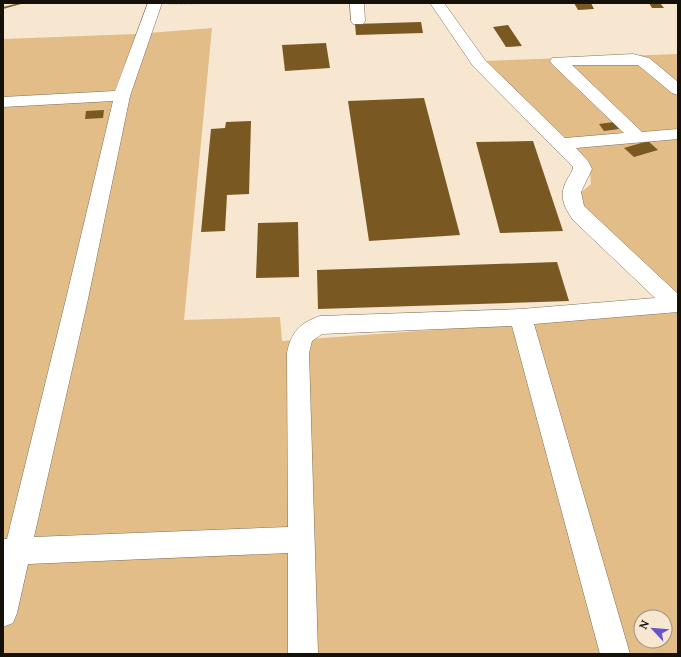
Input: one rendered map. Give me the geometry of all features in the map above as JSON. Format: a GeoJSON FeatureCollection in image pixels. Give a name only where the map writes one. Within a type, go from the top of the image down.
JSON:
{"type":"FeatureCollection","features":[{"type":"Feature","properties":{"kind":"street"},"geometry":{"type":"LineString","coordinates":[[357,3],[358,21]]}},
{"type":"Feature","properties":{"kind":"street"},"geometry":{"type":"LineString","coordinates":[[437,3],[479,63],[582,165],[583,170],[573,184],[570,194],[572,205],[637,270],[676,304]]}},
{"type":"Feature","properties":{"kind":"street"},"geometry":{"type":"LineString","coordinates":[[3,613],[10,552],[77,299],[122,96],[155,4]]}},
{"type":"Feature","properties":{"kind":"street"},"geometry":{"type":"LineString","coordinates":[[639,138],[558,61],[633,59],[643,61],[678,90]]}},
{"type":"Feature","properties":{"kind":"street"},"geometry":{"type":"LineString","coordinates":[[3,102],[122,96]]}},
{"type":"Feature","properties":{"kind":"street"},"geometry":{"type":"LineString","coordinates":[[562,144],[678,134]]}},
{"type":"Feature","properties":{"kind":"street"},"geometry":{"type":"LineString","coordinates":[[303,654],[298,353],[301,339],[308,330],[320,325],[521,317],[676,304]]}},
{"type":"Feature","properties":{"kind":"street"},"geometry":{"type":"LineString","coordinates":[[521,317],[615,654]]}},
{"type":"Feature","properties":{"kind":"street"},"geometry":{"type":"LineString","coordinates":[[10,552],[301,539]]}},
{"type":"Feature","properties":{"kind":"path"},"geometry":{"type":"LineString","coordinates":[[155,4],[206,3]]}},
{"type":"Feature","properties":{"kind":"shaded area"},"geometry":{"type":"Polygon","coordinates":[[[212,28],[184,320],[280,317],[282,341],[678,312],[678,654],[3,654],[3,39],[136,34],[212,28]]]}},
{"type":"Feature","properties":{"kind":"shaded area"},"geometry":{"type":"Polygon","coordinates":[[[678,54],[678,299],[581,206],[578,195],[591,184],[587,164],[483,61],[678,54]]]}},
{"type":"Feature","properties":{"kind":"building"},"geometry":{"type":"Polygon","coordinates":[[[574,3],[591,3],[594,9],[578,10],[574,3]]]}},
{"type":"Feature","properties":{"kind":"building"},"geometry":{"type":"Polygon","coordinates":[[[649,3],[660,3],[664,8],[652,8],[649,3]]]}},
{"type":"Feature","properties":{"kind":"building"},"geometry":{"type":"Polygon","coordinates":[[[421,22],[423,33],[356,35],[355,24],[421,22]]]}},
{"type":"Feature","properties":{"kind":"building"},"geometry":{"type":"Polygon","coordinates":[[[508,25],[522,46],[506,47],[493,27],[508,25]]]}},
{"type":"Feature","properties":{"kind":"building"},"geometry":{"type":"Polygon","coordinates":[[[326,43],[330,68],[285,71],[282,45],[326,43]]]}},
{"type":"Feature","properties":{"kind":"building"},"geometry":{"type":"Polygon","coordinates":[[[424,98],[460,235],[369,241],[348,101],[424,98]]]}},
{"type":"Feature","properties":{"kind":"building"},"geometry":{"type":"Polygon","coordinates":[[[104,110],[103,118],[85,119],[86,111],[104,110]]]}},
{"type":"Feature","properties":{"kind":"building"},"geometry":{"type":"Polygon","coordinates":[[[251,121],[249,194],[227,195],[225,231],[201,232],[211,129],[225,128],[226,122],[251,121]]]}},
{"type":"Feature","properties":{"kind":"building"},"geometry":{"type":"Polygon","coordinates":[[[614,122],[619,129],[604,131],[599,124],[614,122]]]}},
{"type":"Feature","properties":{"kind":"building"},"geometry":{"type":"Polygon","coordinates":[[[533,141],[563,231],[500,233],[476,142],[533,141]]]}},
{"type":"Feature","properties":{"kind":"building"},"geometry":{"type":"Polygon","coordinates":[[[648,141],[658,150],[634,157],[624,148],[648,141]]]}},
{"type":"Feature","properties":{"kind":"building"},"geometry":{"type":"Polygon","coordinates":[[[298,222],[299,277],[256,278],[258,223],[298,222]]]}},
{"type":"Feature","properties":{"kind":"building"},"geometry":{"type":"Polygon","coordinates":[[[557,262],[569,301],[318,309],[317,270],[557,262]]]}},
{"type":"Feature","properties":{"kind":"waterway"},"geometry":{"type":"LineString","coordinates":[[3,8],[23,3]]}}]}
